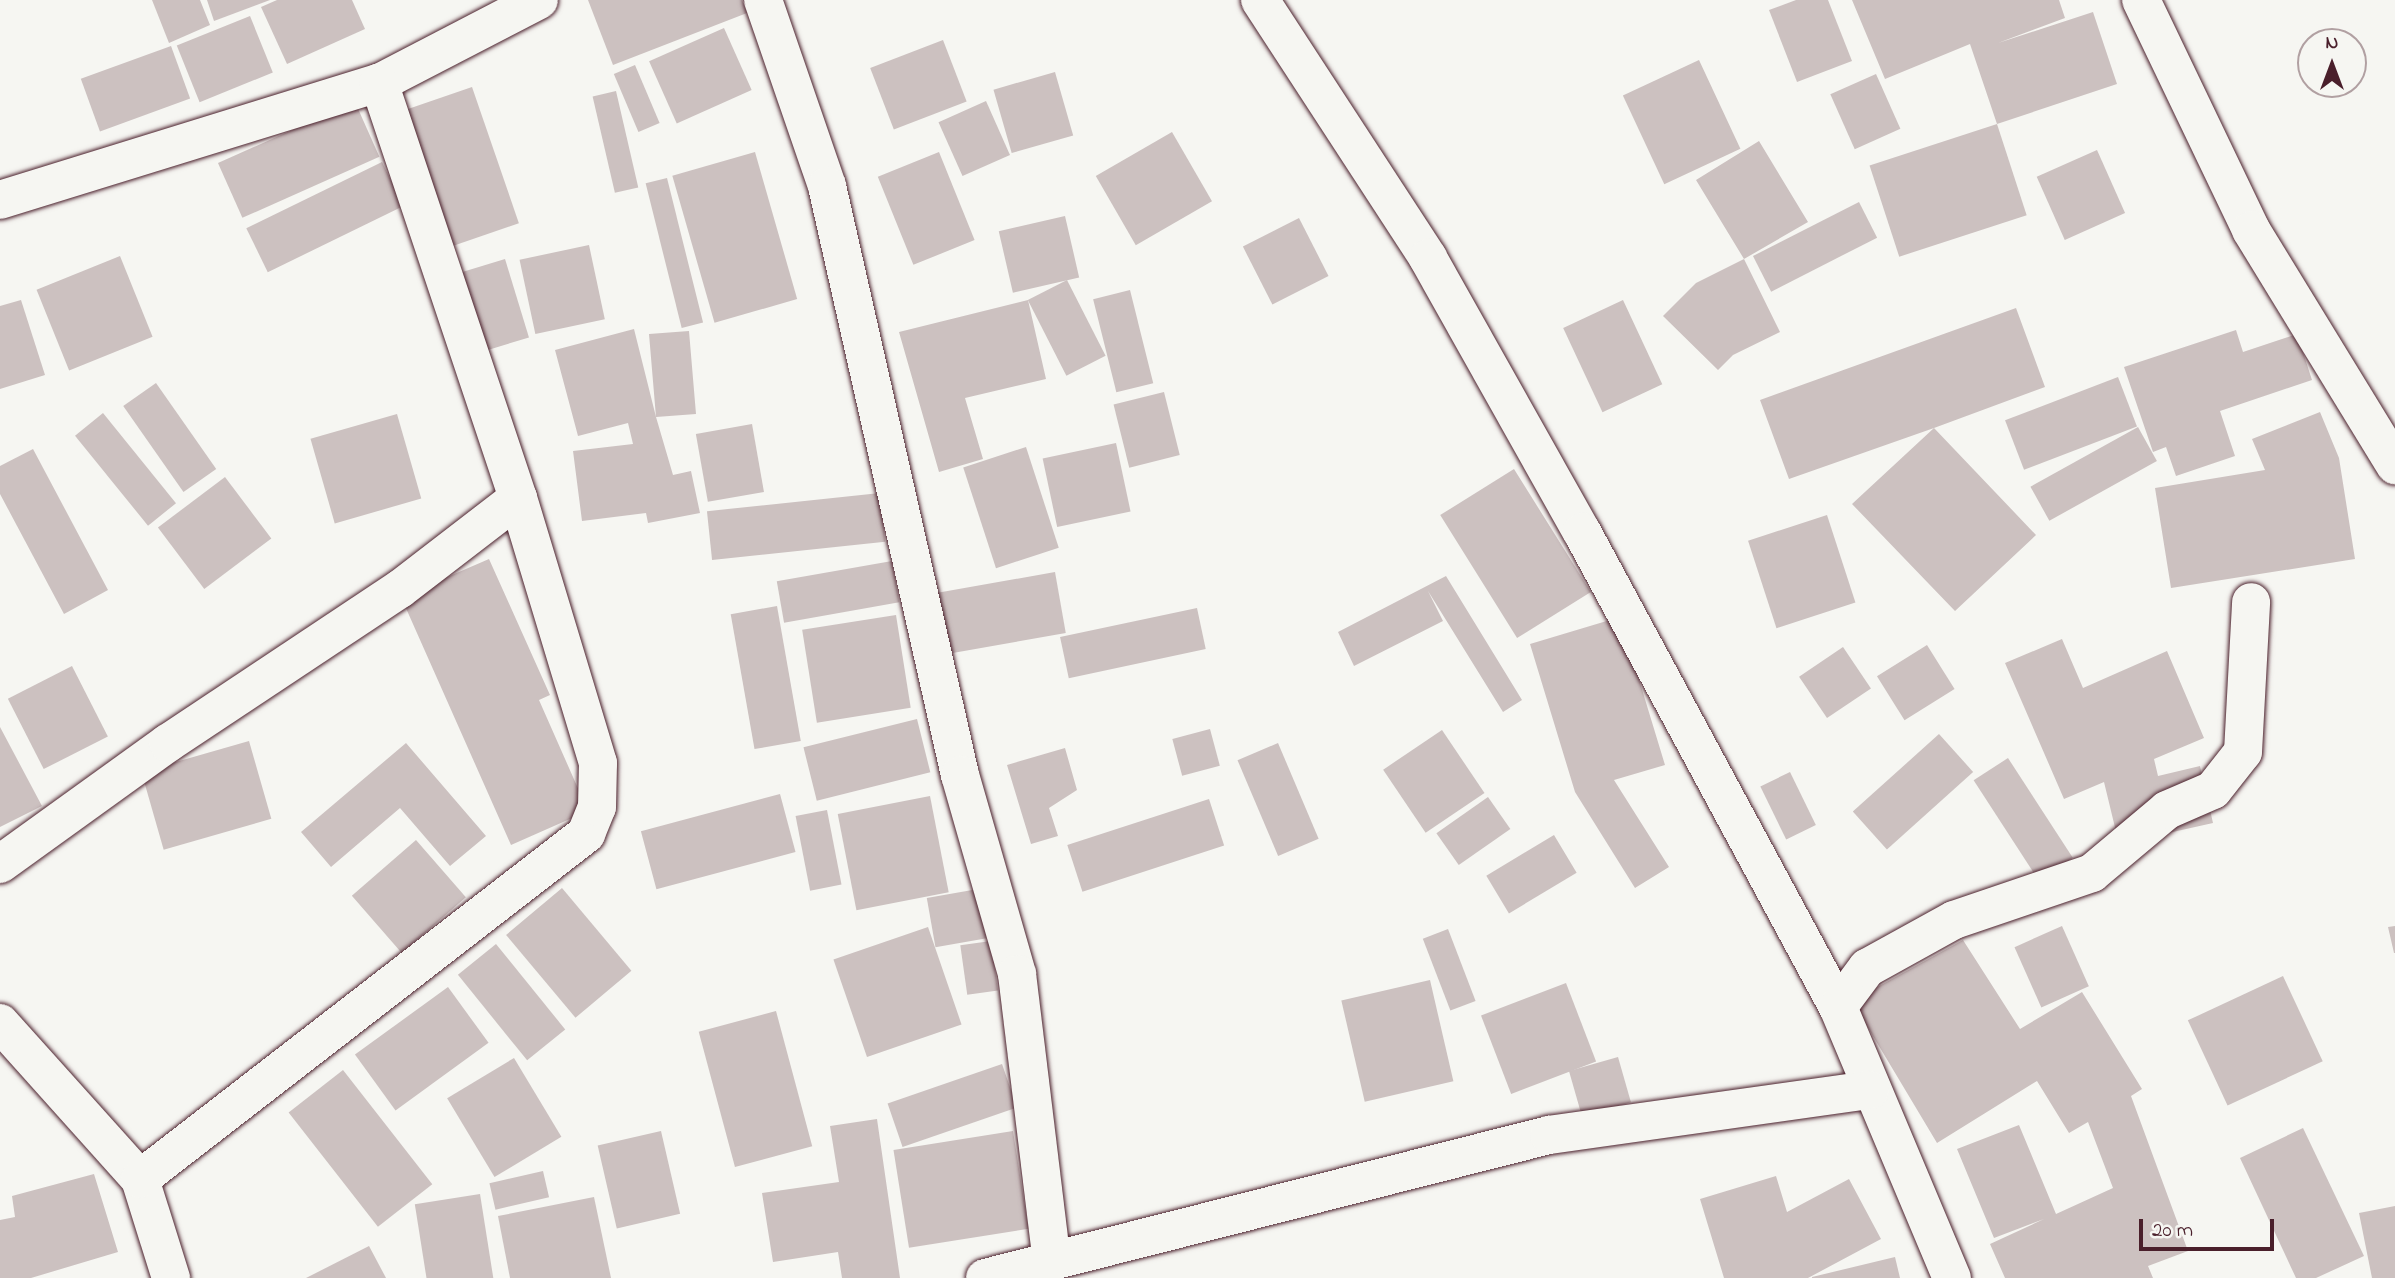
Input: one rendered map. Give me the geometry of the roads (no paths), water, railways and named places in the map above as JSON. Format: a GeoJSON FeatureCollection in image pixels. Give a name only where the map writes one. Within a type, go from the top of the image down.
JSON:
{"type":"FeatureCollection","features":[{"type":"Feature","properties":{"kind":"street"},"geometry":{"type":"LineString","coordinates":[[0,200],[379,83],[539,0]]}},
{"type":"Feature","properties":{"kind":"street"},"geometry":{"type":"LineString","coordinates":[[763,0],[827,186],[960,775],[1017,974],[1052,1262]]}},
{"type":"Feature","properties":{"kind":"street"},"geometry":{"type":"LineString","coordinates":[[1260,0],[1428,258],[1838,1007],[1870,1090],[1952,1278]]}},
{"type":"Feature","properties":{"kind":"street"},"geometry":{"type":"LineString","coordinates":[[2141,0],[2251,230],[2395,465]]}},
{"type":"Feature","properties":{"kind":"street"},"geometry":{"type":"LineString","coordinates":[[140,1179],[586,834],[597,807],[598,763],[518,498],[379,83]]}},
{"type":"Feature","properties":{"kind":"street"},"geometry":{"type":"LineString","coordinates":[[0,864],[168,743],[400,589],[518,498]]}},
{"type":"Feature","properties":{"kind":"street"},"geometry":{"type":"LineString","coordinates":[[1838,1007],[1867,968],[1954,920],[2092,873],[2167,810],[2213,790],[2243,752],[2251,602]]}},
{"type":"Feature","properties":{"kind":"street"},"geometry":{"type":"LineString","coordinates":[[0,1023],[140,1179],[171,1278]]}},
{"type":"Feature","properties":{"kind":"street"},"geometry":{"type":"LineString","coordinates":[[985,1278],[1549,1135],[1870,1090]]}}]}
